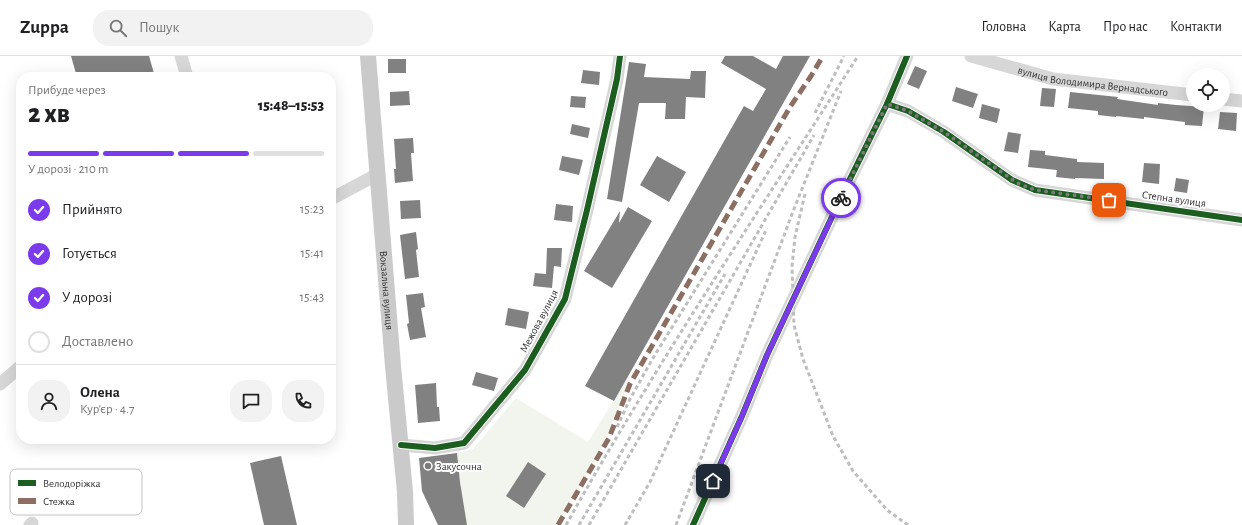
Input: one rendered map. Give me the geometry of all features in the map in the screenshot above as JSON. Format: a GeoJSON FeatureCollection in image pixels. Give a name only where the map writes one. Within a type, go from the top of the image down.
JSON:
{"type":"FeatureCollection","features":[{"type":"Feature","properties":{"kind":"main road","name":"Вокзальна вулиця"},"geometry":{"type":"LineString","coordinates":[[368,56],[392,366],[408,524]]}},
{"type":"Feature","properties":{"kind":"street"},"geometry":{"type":"LineString","coordinates":[[181,56],[186,72]]}},
{"type":"Feature","properties":{"kind":"street","name":"Межова вулиця"},"geometry":{"type":"LineString","coordinates":[[401,445],[435,448],[464,443],[524,370],[565,299],[617,79],[620,56]]}},
{"type":"Feature","properties":{"kind":"street"},"geometry":{"type":"LineString","coordinates":[[693,525],[742,416],[770,349],[887,104],[907,56]]}},
{"type":"Feature","properties":{"kind":"street","name":"вулиця Володимира Вернадського"},"geometry":{"type":"LineString","coordinates":[[971,56],[1053,79],[1186,94]]}},
{"type":"Feature","properties":{"kind":"street"},"geometry":{"type":"LineString","coordinates":[[1230,100],[1242,101]]}},
{"type":"Feature","properties":{"kind":"street","name":"Степна вулиця"},"geometry":{"type":"LineString","coordinates":[[887,104],[908,111],[944,132],[1012,180],[1035,190],[1242,220]]}},
{"type":"Feature","properties":{"kind":"street"},"geometry":{"type":"LineString","coordinates":[[336,196],[378,174]]}},
{"type":"Feature","properties":{"kind":"street"},"geometry":{"type":"LineString","coordinates":[[0,384],[16,370]]}},
{"type":"Feature","properties":{"kind":"shaded area"},"geometry":{"type":"Polygon","coordinates":[[[627,379],[630,384],[597,459],[557,525],[467,525],[457,453],[473,449],[516,398],[588,442],[627,379]]]}},
{"type":"Feature","properties":{"kind":"building"},"geometry":{"type":"Polygon","coordinates":[[[71,56],[149,56],[154,72],[76,72],[71,56]]]}},
{"type":"Feature","properties":{"kind":"building"},"geometry":{"type":"Polygon","coordinates":[[[725,56],[753,56],[776,69],[783,56],[810,56],[614,401],[585,386],[744,106],[753,111],[766,89],[721,63],[725,56]]]}},
{"type":"Feature","properties":{"kind":"building"},"geometry":{"type":"Polygon","coordinates":[[[388,59],[406,59],[406,73],[388,73],[388,59]]]}},
{"type":"Feature","properties":{"kind":"building"},"geometry":{"type":"Polygon","coordinates":[[[629,62],[646,64],[644,77],[690,79],[691,71],[706,71],[705,98],[686,97],[685,119],[665,119],[666,103],[639,103],[622,202],[607,199],[629,62]]]}},
{"type":"Feature","properties":{"kind":"building"},"geometry":{"type":"Polygon","coordinates":[[[915,66],[927,71],[919,89],[907,84],[915,66]]]}},
{"type":"Feature","properties":{"kind":"building"},"geometry":{"type":"Polygon","coordinates":[[[583,70],[600,72],[599,85],[581,83],[583,70]]]}},
{"type":"Feature","properties":{"kind":"building"},"geometry":{"type":"Polygon","coordinates":[[[956,87],[978,94],[973,108],[952,101],[956,87]]]}},
{"type":"Feature","properties":{"kind":"building"},"geometry":{"type":"Polygon","coordinates":[[[1042,88],[1056,89],[1054,107],[1040,106],[1042,88]]]}},
{"type":"Feature","properties":{"kind":"building"},"geometry":{"type":"Polygon","coordinates":[[[409,91],[410,105],[390,106],[390,92],[409,91]]]}},
{"type":"Feature","properties":{"kind":"building"},"geometry":{"type":"Polygon","coordinates":[[[1070,92],[1118,97],[1117,99],[1158,105],[1158,103],[1186,106],[1186,112],[1203,112],[1202,126],[1185,125],[1185,122],[1144,117],[1144,119],[1098,115],[1098,111],[1068,108],[1070,92]]]}},
{"type":"Feature","properties":{"kind":"building"},"geometry":{"type":"Polygon","coordinates":[[[571,96],[586,97],[585,108],[570,107],[571,96]]]}},
{"type":"Feature","properties":{"kind":"building"},"geometry":{"type":"Polygon","coordinates":[[[982,104],[1000,109],[997,123],[979,118],[982,104]]]}},
{"type":"Feature","properties":{"kind":"building"},"geometry":{"type":"Polygon","coordinates":[[[1220,112],[1237,113],[1236,131],[1218,129],[1220,112]]]}},
{"type":"Feature","properties":{"kind":"building"},"geometry":{"type":"Polygon","coordinates":[[[572,124],[590,128],[588,138],[570,134],[572,124]]]}},
{"type":"Feature","properties":{"kind":"building"},"geometry":{"type":"Polygon","coordinates":[[[1008,132],[1021,134],[1018,153],[1004,151],[1008,132]]]}},
{"type":"Feature","properties":{"kind":"building"},"geometry":{"type":"Polygon","coordinates":[[[413,138],[414,153],[411,153],[413,181],[395,183],[394,169],[396,169],[394,139],[413,138]]]}},
{"type":"Feature","properties":{"kind":"building"},"geometry":{"type":"Polygon","coordinates":[[[1030,150],[1045,151],[1045,155],[1077,159],[1077,162],[1104,163],[1104,179],[1075,179],[1056,177],[1057,170],[1028,167],[1030,150]]]}},
{"type":"Feature","properties":{"kind":"building"},"geometry":{"type":"Polygon","coordinates":[[[562,156],[583,160],[579,175],[559,170],[562,156]]]}},
{"type":"Feature","properties":{"kind":"building"},"geometry":{"type":"Polygon","coordinates":[[[657,156],[686,172],[669,202],[640,185],[657,156]]]}},
{"type":"Feature","properties":{"kind":"building"},"geometry":{"type":"Polygon","coordinates":[[[1144,163],[1160,164],[1159,184],[1142,182],[1144,163]]]}},
{"type":"Feature","properties":{"kind":"building"},"geometry":{"type":"Polygon","coordinates":[[[1176,178],[1189,180],[1187,193],[1174,191],[1176,178]]]}},
{"type":"Feature","properties":{"kind":"building"},"geometry":{"type":"Polygon","coordinates":[[[420,200],[421,218],[401,219],[400,201],[420,200]]]}},
{"type":"Feature","properties":{"kind":"building"},"geometry":{"type":"Polygon","coordinates":[[[556,204],[573,206],[572,222],[554,220],[556,204]]]}},
{"type":"Feature","properties":{"kind":"building"},"geometry":{"type":"Polygon","coordinates":[[[628,207],[652,221],[612,288],[584,271],[620,211],[619,223],[628,207]]]}},
{"type":"Feature","properties":{"kind":"building"},"geometry":{"type":"Polygon","coordinates":[[[416,232],[419,277],[405,279],[400,235],[416,232]]]}},
{"type":"Feature","properties":{"kind":"building"},"geometry":{"type":"Polygon","coordinates":[[[547,248],[562,248],[561,267],[554,266],[552,288],[533,286],[535,273],[546,274],[547,248]]]}},
{"type":"Feature","properties":{"kind":"building"},"geometry":{"type":"Polygon","coordinates":[[[423,293],[425,307],[421,308],[426,337],[410,340],[407,324],[409,323],[406,295],[423,293]]]}},
{"type":"Feature","properties":{"kind":"building"},"geometry":{"type":"Polygon","coordinates":[[[508,308],[529,312],[526,329],[505,325],[508,308]]]}},
{"type":"Feature","properties":{"kind":"building"},"geometry":{"type":"Polygon","coordinates":[[[476,372],[498,378],[494,391],[472,385],[476,372]]]}},
{"type":"Feature","properties":{"kind":"building"},"geometry":{"type":"Polygon","coordinates":[[[436,383],[437,407],[439,407],[440,421],[418,423],[415,385],[436,383]]]}},
{"type":"Feature","properties":{"kind":"building"},"geometry":{"type":"Polygon","coordinates":[[[457,453],[467,525],[438,525],[422,491],[419,458],[457,453]]]}},
{"type":"Feature","properties":{"kind":"building"},"geometry":{"type":"Polygon","coordinates":[[[281,456],[297,525],[264,525],[250,463],[281,456]]]}},
{"type":"Feature","properties":{"kind":"building"},"geometry":{"type":"Polygon","coordinates":[[[528,462],[546,474],[524,508],[506,496],[528,462]]]}},
{"type":"Feature","properties":{"kind":"railway"},"geometry":{"type":"LineString","coordinates":[[815,113],[844,56]]}},
{"type":"Feature","properties":{"kind":"railway"},"geometry":{"type":"LineString","coordinates":[[566,525],[600,465],[672,347],[858,56]]}},
{"type":"Feature","properties":{"kind":"railway"},"geometry":{"type":"LineString","coordinates":[[676,525],[792,214],[841,91]]}},
{"type":"Feature","properties":{"kind":"railway"},"geometry":{"type":"LineString","coordinates":[[589,525],[814,135]]}},
{"type":"Feature","properties":{"kind":"railway"},"geometry":{"type":"LineString","coordinates":[[617,427],[630,399],[653,358],[790,137]]}},
{"type":"Feature","properties":{"kind":"railway"},"geometry":{"type":"LineString","coordinates":[[805,194],[795,237],[792,266],[794,325],[803,359],[833,436],[853,471],[887,510],[908,525]]}},
{"type":"Feature","properties":{"kind":"railway"},"geometry":{"type":"LineString","coordinates":[[625,525],[650,482],[767,228]]}},
{"type":"Feature","properties":{"kind":"railway"},"geometry":{"type":"LineString","coordinates":[[579,525],[725,274]]}},
{"type":"Feature","properties":{"kind":"marked path"},"geometry":{"type":"LineString","coordinates":[[558,525],[609,438],[630,384],[790,107],[823,56]]}},
{"type":"Feature","properties":{"kind":"cycle path"},"geometry":{"type":"LineString","coordinates":[[401,445],[435,448],[464,443],[525,370],[565,299],[617,79],[620,56]]}},
{"type":"Feature","properties":{"kind":"cycle path"},"geometry":{"type":"LineString","coordinates":[[693,525],[742,416],[767,355],[887,104],[907,56]]}},
{"type":"Feature","properties":{"kind":"cycle path"},"geometry":{"type":"LineString","coordinates":[[887,104],[908,111],[944,132],[1012,180],[1035,190],[1242,220]]}},
{"type":"Feature","properties":{"kind":"way so far"},"geometry":{"type":"LineString","coordinates":[[841,198],[887,104],[908,111],[944,132],[1017,183],[1035,190],[1109,200]]}},
{"type":"Feature","properties":{"kind":"place","name":"Закусочна"},"geometry":{"type":"Point","coordinates":[428,466]}},
{"type":"Feature","properties":{"kind":"route"},"geometry":{"type":"LineString","coordinates":[[713,481],[767,355],[841,198]]}}]}
